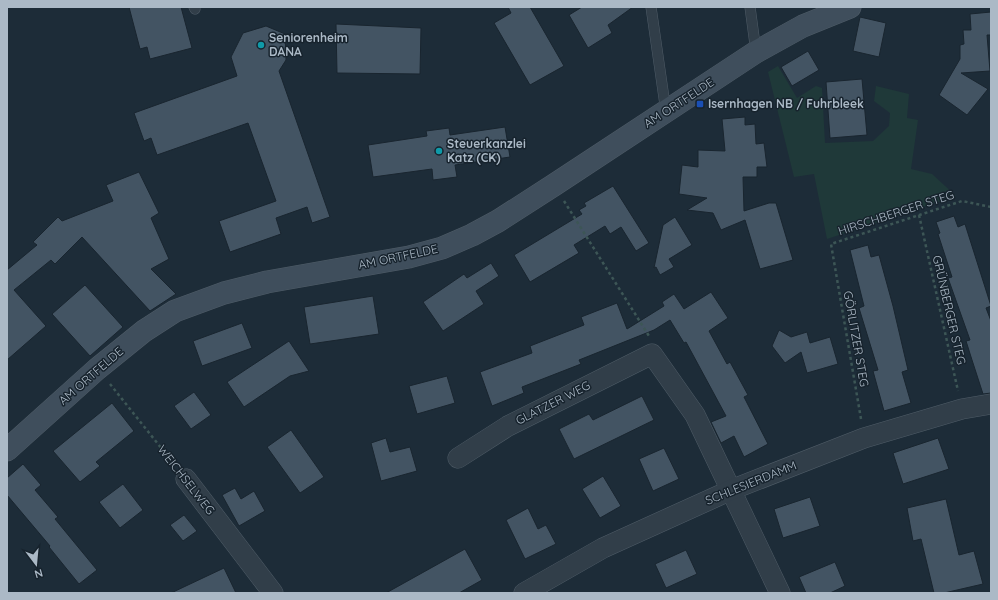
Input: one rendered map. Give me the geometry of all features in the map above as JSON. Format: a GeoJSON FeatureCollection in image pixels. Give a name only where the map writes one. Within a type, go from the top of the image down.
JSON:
{"type":"FeatureCollection","features":[{"type":"Feature","properties":{"kind":"main road","name":"AM ORTFELDE"},"geometry":{"type":"LineString","coordinates":[[7,450],[97,369],[161,320],[197,302],[224,293],[267,282],[409,257],[442,248],[472,235],[498,221],[756,52],[804,26],[850,7]]}},
{"type":"Feature","properties":{"kind":"street","name":"GLATZER WEG"},"geometry":{"type":"LineString","coordinates":[[458,458],[508,426],[652,354]]}},
{"type":"Feature","properties":{"kind":"street"},"geometry":{"type":"LineString","coordinates":[[652,354],[694,415],[780,593]]}},
{"type":"Feature","properties":{"kind":"street","name":"SCHLESIERDAMM"},"geometry":{"type":"LineString","coordinates":[[524,593],[603,548],[731,490],[864,438],[962,409],[991,404]]}},
{"type":"Feature","properties":{"kind":"street","name":"WEICHSELWEG"},"geometry":{"type":"LineString","coordinates":[[186,479],[273,593]]}},
{"type":"Feature","properties":{"kind":"lane"},"geometry":{"type":"LineString","coordinates":[[651,7],[666,112]]}},
{"type":"Feature","properties":{"kind":"lane"},"geometry":{"type":"LineString","coordinates":[[750,7],[756,52]]}},
{"type":"Feature","properties":{"kind":"path","name":"HIRSCHBERGER STEG"},"geometry":{"type":"LineString","coordinates":[[831,244],[962,201],[991,207]]}},
{"type":"Feature","properties":{"kind":"path"},"geometry":{"type":"LineString","coordinates":[[573,214],[651,339],[652,354]]}},
{"type":"Feature","properties":{"kind":"path","name":"GRÜNBERGER STEG"},"geometry":{"type":"LineString","coordinates":[[919,216],[962,409]]}},
{"type":"Feature","properties":{"kind":"path","name":"GÖRLITZER STEG"},"geometry":{"type":"LineString","coordinates":[[831,244],[864,438]]}},
{"type":"Feature","properties":{"kind":"path","name":"WEICHSELWEG"},"geometry":{"type":"LineString","coordinates":[[97,369],[186,479]]}},
{"type":"Feature","properties":{"kind":"green space"},"geometry":{"type":"Polygon","coordinates":[[[778,66],[797,98],[816,86],[822,88],[825,143],[873,141],[889,126],[890,113],[874,101],[876,86],[909,94],[907,118],[918,120],[911,169],[932,174],[956,196],[827,239],[814,174],[794,177],[768,72],[778,66]]]}},
{"type":"Feature","properties":{"kind":"building"},"geometry":{"type":"Polygon","coordinates":[[[129,7],[181,7],[192,48],[150,59],[147,47],[140,49],[129,7]]]}},
{"type":"Feature","properties":{"kind":"building"},"geometry":{"type":"Polygon","coordinates":[[[508,7],[530,7],[564,66],[530,85],[494,23],[511,13],[508,7]]]}},
{"type":"Feature","properties":{"kind":"building"},"geometry":{"type":"Polygon","coordinates":[[[582,7],[633,7],[608,25],[612,33],[588,48],[569,15],[582,7]]]}},
{"type":"Feature","properties":{"kind":"building"},"geometry":{"type":"Polygon","coordinates":[[[991,12],[991,35],[987,35],[990,71],[961,73],[988,89],[967,115],[939,95],[960,59],[960,45],[964,44],[963,30],[971,30],[970,14],[991,12]]]}},
{"type":"Feature","properties":{"kind":"building"},"geometry":{"type":"Polygon","coordinates":[[[860,17],[886,23],[879,57],[853,51],[860,17]]]}},
{"type":"Feature","properties":{"kind":"building"},"geometry":{"type":"Polygon","coordinates":[[[336,24],[421,28],[420,74],[337,73],[336,24]]]}},
{"type":"Feature","properties":{"kind":"building"},"geometry":{"type":"Polygon","coordinates":[[[266,26],[285,34],[286,60],[279,71],[330,217],[312,223],[307,207],[276,218],[281,234],[230,252],[219,221],[276,201],[248,123],[157,155],[151,138],[144,141],[134,113],[237,76],[231,57],[243,33],[266,26]]]}},
{"type":"Feature","properties":{"kind":"building"},"geometry":{"type":"Polygon","coordinates":[[[808,51],[819,70],[792,86],[781,67],[808,51]]]}},
{"type":"Feature","properties":{"kind":"building"},"geometry":{"type":"Polygon","coordinates":[[[862,79],[867,135],[830,138],[826,82],[862,79]]]}},
{"type":"Feature","properties":{"kind":"building"},"geometry":{"type":"Polygon","coordinates":[[[745,117],[745,125],[755,124],[756,144],[764,143],[767,167],[757,167],[757,177],[743,177],[744,211],[769,203],[776,203],[793,260],[760,269],[745,220],[721,230],[713,213],[687,210],[707,198],[679,194],[682,165],[698,167],[698,150],[725,151],[722,119],[745,117]]]}},
{"type":"Feature","properties":{"kind":"building","name":"Steuerkanzlei Katz (CK)"},"geometry":{"type":"Polygon","coordinates":[[[505,127],[510,157],[455,165],[457,177],[433,180],[432,169],[373,177],[368,145],[427,136],[426,131],[449,128],[450,135],[505,127]]]}},
{"type":"Feature","properties":{"kind":"building"},"geometry":{"type":"Polygon","coordinates":[[[139,172],[159,213],[151,218],[169,259],[151,269],[176,294],[150,311],[82,237],[55,264],[51,260],[14,290],[46,326],[7,360],[7,270],[37,245],[33,242],[58,217],[62,221],[113,201],[106,185],[139,172]]]}},
{"type":"Feature","properties":{"kind":"building"},"geometry":{"type":"Polygon","coordinates":[[[613,186],[649,243],[636,251],[621,227],[610,234],[605,226],[574,245],[579,253],[530,282],[514,255],[582,214],[579,210],[586,206],[584,203],[613,186]]]}},
{"type":"Feature","properties":{"kind":"building"},"geometry":{"type":"Polygon","coordinates":[[[954,216],[958,227],[965,224],[991,306],[986,308],[991,321],[991,393],[983,394],[966,341],[970,340],[948,278],[952,277],[938,234],[940,233],[936,222],[954,216]]]}},
{"type":"Feature","properties":{"kind":"building"},"geometry":{"type":"Polygon","coordinates":[[[675,217],[692,245],[669,259],[674,267],[660,275],[656,267],[654,268],[663,225],[675,217]]]}},
{"type":"Feature","properties":{"kind":"building"},"geometry":{"type":"Polygon","coordinates":[[[868,245],[871,257],[879,255],[908,370],[902,372],[911,403],[884,411],[873,371],[878,370],[859,308],[864,306],[850,250],[868,245]]]}},
{"type":"Feature","properties":{"kind":"building"},"geometry":{"type":"Polygon","coordinates":[[[491,263],[499,276],[476,291],[484,304],[443,331],[423,302],[464,274],[467,278],[491,263]]]}},
{"type":"Feature","properties":{"kind":"building"},"geometry":{"type":"Polygon","coordinates":[[[85,285],[123,327],[90,356],[52,314],[85,285]]]}},
{"type":"Feature","properties":{"kind":"building"},"geometry":{"type":"Polygon","coordinates":[[[711,292],[728,318],[709,331],[727,364],[730,362],[748,395],[744,397],[768,444],[744,457],[734,436],[721,443],[711,422],[726,416],[686,342],[684,343],[670,320],[654,330],[579,360],[581,364],[522,387],[524,393],[492,406],[480,372],[532,353],[530,346],[584,325],[581,317],[617,303],[627,329],[664,306],[662,302],[674,294],[684,309],[711,292]]]}},
{"type":"Feature","properties":{"kind":"building"},"geometry":{"type":"Polygon","coordinates":[[[373,296],[379,334],[310,344],[304,307],[373,296]]]}},
{"type":"Feature","properties":{"kind":"building"},"geometry":{"type":"Polygon","coordinates":[[[242,323],[252,348],[202,366],[193,341],[242,323]]]}},
{"type":"Feature","properties":{"kind":"building"},"geometry":{"type":"Polygon","coordinates":[[[779,330],[791,337],[807,332],[810,343],[830,337],[838,364],[807,373],[801,352],[785,363],[772,346],[779,330]]]}},
{"type":"Feature","properties":{"kind":"building"},"geometry":{"type":"Polygon","coordinates":[[[289,341],[309,371],[290,376],[244,407],[227,382],[289,341]]]}},
{"type":"Feature","properties":{"kind":"building"},"geometry":{"type":"Polygon","coordinates":[[[447,376],[455,403],[417,414],[409,386],[447,376]]]}},
{"type":"Feature","properties":{"kind":"building"},"geometry":{"type":"Polygon","coordinates":[[[194,392],[211,415],[191,429],[174,406],[194,392]]]}},
{"type":"Feature","properties":{"kind":"building"},"geometry":{"type":"Polygon","coordinates":[[[642,396],[654,420],[574,459],[559,429],[589,414],[593,420],[642,396]]]}},
{"type":"Feature","properties":{"kind":"building"},"geometry":{"type":"Polygon","coordinates":[[[112,403],[134,431],[96,462],[100,466],[80,482],[53,451],[112,403]]]}},
{"type":"Feature","properties":{"kind":"building"},"geometry":{"type":"Polygon","coordinates":[[[291,430],[324,477],[300,493],[267,447],[291,430]]]}},
{"type":"Feature","properties":{"kind":"building"},"geometry":{"type":"Polygon","coordinates":[[[386,438],[390,452],[410,447],[417,471],[381,481],[371,443],[386,438]]]}},
{"type":"Feature","properties":{"kind":"building"},"geometry":{"type":"Polygon","coordinates":[[[938,438],[949,469],[903,484],[893,453],[938,438]]]}},
{"type":"Feature","properties":{"kind":"building"},"geometry":{"type":"Polygon","coordinates":[[[664,448],[679,479],[653,491],[639,459],[664,448]]]}},
{"type":"Feature","properties":{"kind":"building"},"geometry":{"type":"Polygon","coordinates":[[[23,464],[41,485],[35,490],[58,517],[55,519],[97,570],[79,584],[49,547],[50,546],[7,495],[7,478],[23,464]]]}},
{"type":"Feature","properties":{"kind":"building"},"geometry":{"type":"Polygon","coordinates":[[[603,476],[621,506],[600,518],[582,489],[603,476]]]}},
{"type":"Feature","properties":{"kind":"building"},"geometry":{"type":"Polygon","coordinates":[[[123,484],[143,510],[120,528],[99,502],[123,484]]]}},
{"type":"Feature","properties":{"kind":"building"},"geometry":{"type":"Polygon","coordinates":[[[235,488],[241,499],[254,491],[265,511],[239,526],[222,495],[235,488]]]}},
{"type":"Feature","properties":{"kind":"building"},"geometry":{"type":"Polygon","coordinates":[[[810,497],[820,526],[783,538],[774,509],[810,497]]]}},
{"type":"Feature","properties":{"kind":"building"},"geometry":{"type":"Polygon","coordinates":[[[946,499],[959,555],[974,551],[983,584],[944,593],[934,593],[921,539],[913,541],[907,508],[946,499]]]}},
{"type":"Feature","properties":{"kind":"building"},"geometry":{"type":"Polygon","coordinates":[[[528,508],[538,529],[546,525],[556,544],[525,559],[506,520],[528,508]]]}},
{"type":"Feature","properties":{"kind":"building"},"geometry":{"type":"Polygon","coordinates":[[[184,515],[197,531],[183,541],[170,525],[184,515]]]}},
{"type":"Feature","properties":{"kind":"building"},"geometry":{"type":"Polygon","coordinates":[[[465,549],[482,580],[459,593],[386,593],[465,549]]]}},
{"type":"Feature","properties":{"kind":"building"},"geometry":{"type":"Polygon","coordinates":[[[686,550],[697,574],[666,588],[655,564],[686,550]]]}},
{"type":"Feature","properties":{"kind":"building"},"geometry":{"type":"Polygon","coordinates":[[[835,562],[845,586],[830,593],[806,593],[799,577],[835,562]]]}},
{"type":"Feature","properties":{"kind":"building"},"geometry":{"type":"Polygon","coordinates":[[[224,568],[236,593],[171,593],[224,568]]]}},
{"type":"Feature","properties":{"kind":"place","name":"Seniorenheim DANA"},"geometry":{"type":"Point","coordinates":[261,45]}},
{"type":"Feature","properties":{"kind":"place","name":"Isernhagen NB / Fuhrbleek"},"geometry":{"type":"Point","coordinates":[700,104]}},
{"type":"Feature","properties":{"kind":"place","name":"Steuerkanzlei Katz (CK)"},"geometry":{"type":"Point","coordinates":[439,151]}}]}
